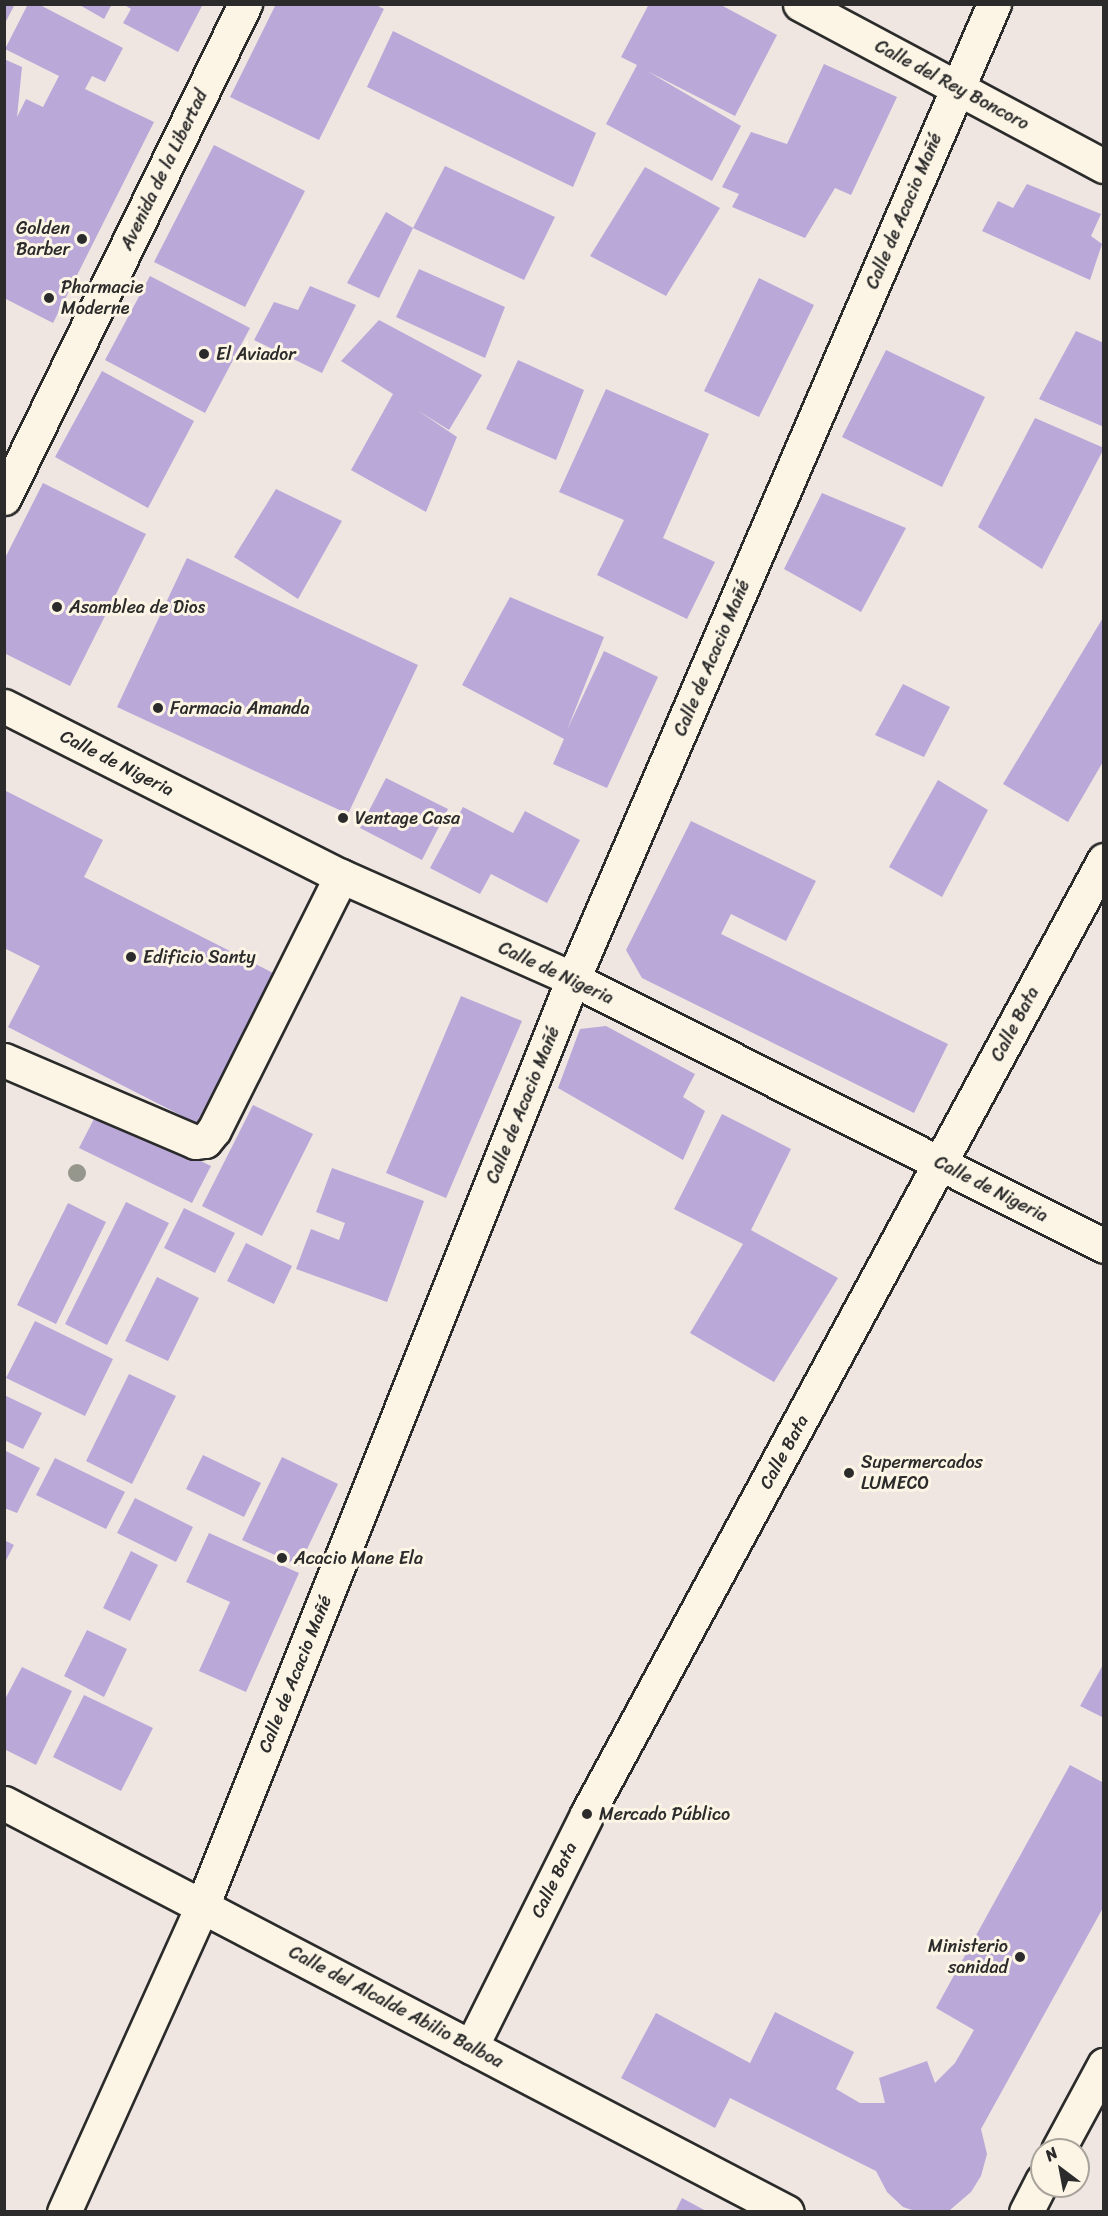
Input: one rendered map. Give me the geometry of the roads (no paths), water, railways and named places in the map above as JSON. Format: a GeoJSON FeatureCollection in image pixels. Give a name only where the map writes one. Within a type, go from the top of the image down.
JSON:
{"type":"FeatureCollection","features":[{"type":"Feature","properties":{"kind":"street","name":"Avenida de la Libertad"},"geometry":{"type":"LineString","coordinates":[[4,498],[244,4]]}},
{"type":"Feature","properties":{"kind":"street","name":"Calle del Rey Boncoro"},"geometry":{"type":"LineString","coordinates":[[800,4],[1104,166]]}},
{"type":"Feature","properties":{"kind":"street","name":"Calle de Acacio Mañé"},"geometry":{"type":"LineString","coordinates":[[64,2211],[203,1905],[573,979],[994,4]]}},
{"type":"Feature","properties":{"kind":"street","name":"Calle de Nigeria"},"geometry":{"type":"LineString","coordinates":[[4,706],[341,876],[573,979],[1104,1246]]}},
{"type":"Feature","properties":{"kind":"street","name":"Calle Bata"},"geometry":{"type":"LineString","coordinates":[[471,2047],[587,1814],[1104,860]]}},
{"type":"Feature","properties":{"kind":"street"},"geometry":{"type":"LineString","coordinates":[[4,1060],[195,1142],[206,1141],[214,1130],[341,876]]}},
{"type":"Feature","properties":{"kind":"street","name":"Calle del Alcalde Abilio Balboa"},"geometry":{"type":"LineString","coordinates":[[4,1803],[787,2211]]}},
{"type":"Feature","properties":{"kind":"street"},"geometry":{"type":"LineString","coordinates":[[1064,2138],[1104,2065]]}},
{"type":"Feature","properties":{"kind":"place","name":"Golden Barber"},"geometry":{"type":"Point","coordinates":[82,239]}},
{"type":"Feature","properties":{"kind":"place","name":"Pharmacie Moderne"},"geometry":{"type":"Point","coordinates":[49,298]}},
{"type":"Feature","properties":{"kind":"place","name":"El Aviador"},"geometry":{"type":"Point","coordinates":[204,354]}},
{"type":"Feature","properties":{"kind":"place","name":"Asamblea de Dios"},"geometry":{"type":"Point","coordinates":[57,607]}},
{"type":"Feature","properties":{"kind":"place","name":"Farmacia Amanda"},"geometry":{"type":"Point","coordinates":[158,708]}},
{"type":"Feature","properties":{"kind":"place","name":"Ventage Casa"},"geometry":{"type":"Point","coordinates":[343,818]}},
{"type":"Feature","properties":{"kind":"place","name":"Edificio Santy"},"geometry":{"type":"Point","coordinates":[131,957]}},
{"type":"Feature","properties":{"kind":"place","name":"Supermercados LUMECO"},"geometry":{"type":"Point","coordinates":[849,1473]}},
{"type":"Feature","properties":{"kind":"place","name":"Acacio Mane Ela"},"geometry":{"type":"Point","coordinates":[282,1558]}},
{"type":"Feature","properties":{"kind":"place","name":"Mercado Público"},"geometry":{"type":"Point","coordinates":[587,1814]}},
{"type":"Feature","properties":{"kind":"place","name":"Ministerio sanidad"},"geometry":{"type":"Point","coordinates":[1020,1957]}}]}
